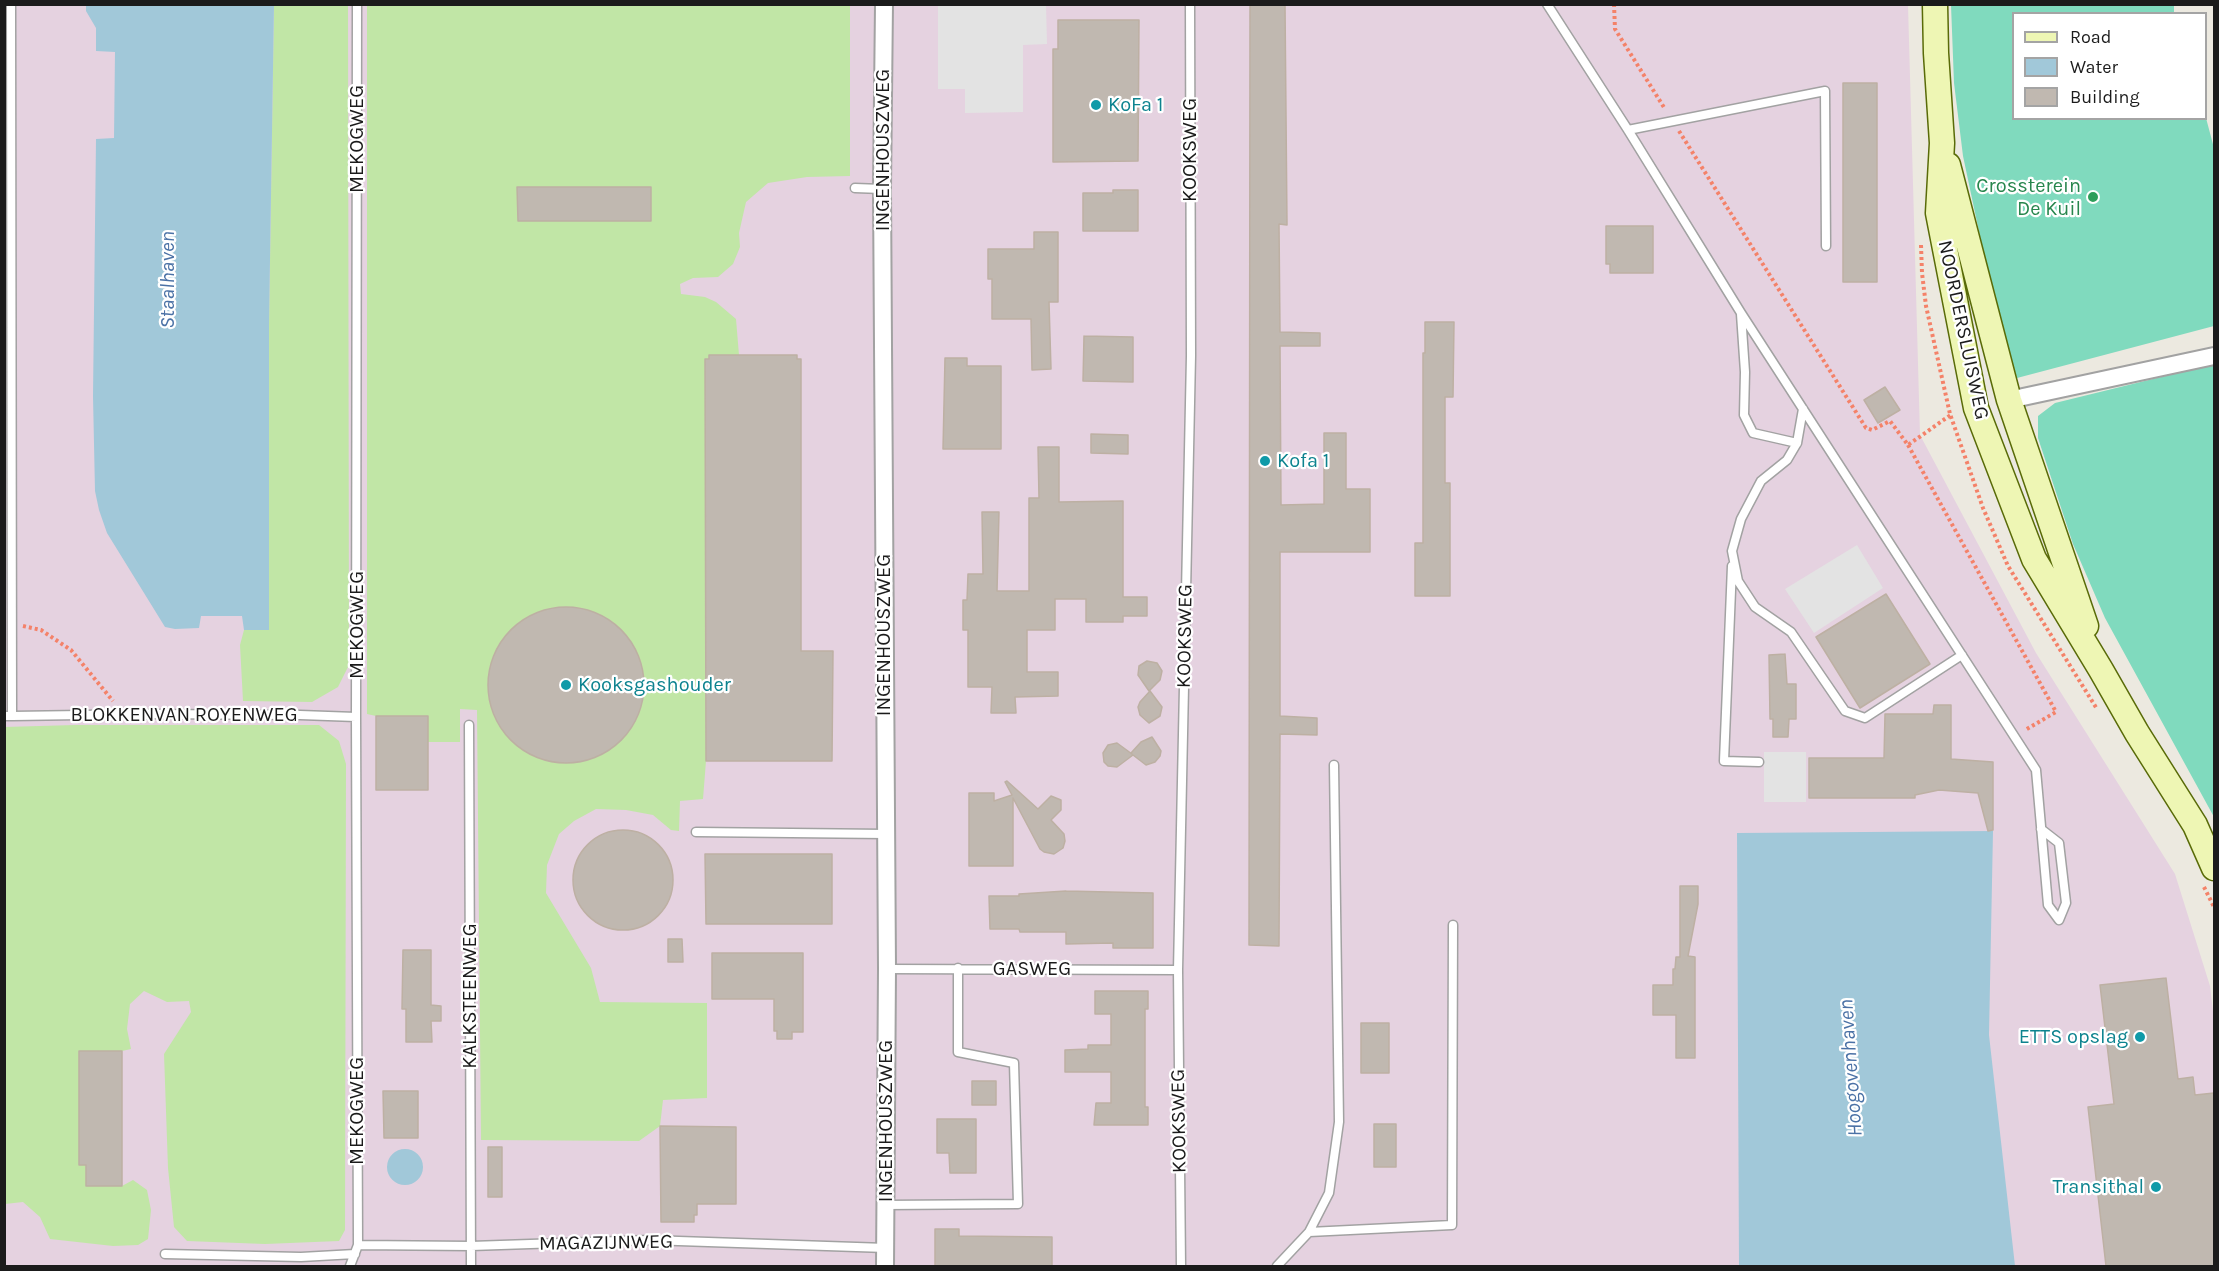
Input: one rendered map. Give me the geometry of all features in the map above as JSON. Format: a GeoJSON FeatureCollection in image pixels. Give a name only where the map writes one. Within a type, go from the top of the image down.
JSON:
{"type":"FeatureCollection","features":[{"type":"Feature","properties":{"kind":"street","name":"INGENHOUSZWEG"},"geometry":{"type":"LineString","coordinates":[[884,4],[882,189],[887,969],[885,1266]]}},
{"type":"Feature","properties":{"kind":"street","name":"NOORDERSLUISWEG"},"geometry":{"type":"LineString","coordinates":[[1935,4],[1935,53],[1942,142],[1938,213],[1976,408],[2034,559],[2102,670],[2137,733],[2195,825],[2214,868]]}},
{"type":"Feature","properties":{"kind":"street","name":"NOORDERSLUISWEG"},"geometry":{"type":"LineString","coordinates":[[1942,142],[2009,400],[2102,670]]}},
{"type":"Feature","properties":{"kind":"street"},"geometry":{"type":"LineString","coordinates":[[1976,408],[2214,356]]}},
{"type":"Feature","properties":{"kind":"lane","name":"BLOKKENVAN ROYENWEG"},"geometry":{"type":"LineString","coordinates":[[11,4],[12,624],[8,716],[122,714],[356,717]]}},
{"type":"Feature","properties":{"kind":"lane","name":"MEKOGWEG"},"geometry":{"type":"LineString","coordinates":[[356,1250],[357,4]]}},
{"type":"Feature","properties":{"kind":"lane","name":"KOOKSWEG"},"geometry":{"type":"LineString","coordinates":[[1181,1266],[1178,970],[1191,356],[1190,4]]}},
{"type":"Feature","properties":{"kind":"lane"},"geometry":{"type":"LineString","coordinates":[[1547,4],[1803,409],[2036,770],[2041,829],[2048,905],[2059,920],[2066,903],[2060,843],[2041,829]]}},
{"type":"Feature","properties":{"kind":"lane"},"geometry":{"type":"LineString","coordinates":[[1628,130],[1826,91],[1826,246]]}},
{"type":"Feature","properties":{"kind":"lane"},"geometry":{"type":"LineString","coordinates":[[855,188],[882,189]]}},
{"type":"Feature","properties":{"kind":"lane"},"geometry":{"type":"LineString","coordinates":[[1742,313],[1745,372],[1744,415],[1753,433],[1797,443]]}},
{"type":"Feature","properties":{"kind":"lane"},"geometry":{"type":"LineString","coordinates":[[1759,762],[1724,761],[1732,551],[1741,519],[1761,481],[1787,460],[1797,443],[1803,409]]}},
{"type":"Feature","properties":{"kind":"lane"},"geometry":{"type":"LineString","coordinates":[[1732,551],[1738,581],[1755,607],[1791,632],[1845,711],[1864,718],[1962,655]]}},
{"type":"Feature","properties":{"kind":"lane","name":"KALKSTEENWEG"},"geometry":{"type":"LineString","coordinates":[[470,725],[471,1266]]}},
{"type":"Feature","properties":{"kind":"lane"},"geometry":{"type":"LineString","coordinates":[[1277,1266],[1309,1232],[1329,1193],[1339,1122],[1334,765]]}},
{"type":"Feature","properties":{"kind":"lane"},"geometry":{"type":"LineString","coordinates":[[696,832],[886,834]]}},
{"type":"Feature","properties":{"kind":"lane"},"geometry":{"type":"LineString","coordinates":[[1309,1232],[1452,1225],[1453,925]]}},
{"type":"Feature","properties":{"kind":"lane"},"geometry":{"type":"LineString","coordinates":[[885,1205],[1018,1204],[1014,1063],[958,1052],[958,968]]}},
{"type":"Feature","properties":{"kind":"lane","name":"GASWEG"},"geometry":{"type":"LineString","coordinates":[[887,969],[1178,970]]}},
{"type":"Feature","properties":{"kind":"lane","name":"MAGAZIJNWEG"},"geometry":{"type":"LineString","coordinates":[[165,1254],[310,1257],[356,1250],[649,1240],[886,1248]]}},
{"type":"Feature","properties":{"kind":"lane"},"geometry":{"type":"LineString","coordinates":[[350,1266],[356,1250]]}},
{"type":"Feature","properties":{"kind":"path"},"geometry":{"type":"LineString","coordinates":[[1614,4],[1615,29],[1866,428],[1872,430],[1890,421],[1908,446],[2056,712],[2015,736]]}},
{"type":"Feature","properties":{"kind":"path"},"geometry":{"type":"LineString","coordinates":[[1908,446],[1950,414]]}},
{"type":"Feature","properties":{"kind":"path"},"geometry":{"type":"LineString","coordinates":[[12,624],[41,630],[59,640],[71,650],[122,714]]}},
{"type":"Feature","properties":{"kind":"shaded area"},"geometry":{"type":"Polygon","coordinates":[[[5,5],[1908,5],[1920,435],[2036,653],[2175,874],[2210,986],[2214,1020],[2214,1266],[5,1266],[5,5]]]}},
{"type":"Feature","properties":{"kind":"shaded area"},"geometry":{"type":"Polygon","coordinates":[[[938,5],[1046,5],[1047,44],[1023,45],[1023,112],[965,113],[965,89],[938,89],[938,5]]]}},
{"type":"Feature","properties":{"kind":"shaded area"},"geometry":{"type":"Polygon","coordinates":[[[1857,545],[1883,588],[1814,633],[1785,589],[1857,545]]]}},
{"type":"Feature","properties":{"kind":"shaded area"},"geometry":{"type":"Polygon","coordinates":[[[1764,752],[1806,752],[1806,802],[1764,802],[1764,752]]]}},
{"type":"Feature","properties":{"kind":"green space"},"geometry":{"type":"Polygon","coordinates":[[[274,5],[348,5],[349,665],[338,687],[312,702],[243,701],[240,645],[244,630],[269,630],[269,324],[274,5]]]}},
{"type":"Feature","properties":{"kind":"green space"},"geometry":{"type":"Polygon","coordinates":[[[367,5],[850,5],[850,176],[807,177],[768,183],[746,202],[739,233],[740,247],[733,264],[718,277],[693,278],[680,284],[681,294],[705,297],[716,302],[736,319],[739,355],[709,355],[709,359],[705,360],[705,646],[710,646],[706,653],[706,761],[703,799],[680,801],[679,831],[671,830],[653,815],[626,810],[596,809],[574,821],[559,834],[547,865],[546,893],[591,968],[600,1002],[707,1003],[707,1098],[663,1100],[660,1126],[639,1141],[481,1140],[477,710],[460,709],[460,742],[428,742],[427,716],[367,714],[367,5]]]}},
{"type":"Feature","properties":{"kind":"green space","name":"Crossterein De Kuil"},"geometry":{"type":"Polygon","coordinates":[[[1951,5],[2174,5],[2174,12],[2012,12],[2012,120],[2207,120],[2214,148],[2214,326],[2017,378],[1992,293],[1963,156],[1954,83],[1951,5]]]}},
{"type":"Feature","properties":{"kind":"green space"},"geometry":{"type":"Polygon","coordinates":[[[2214,364],[2214,817],[2105,618],[2073,544],[2038,438],[2038,416],[2055,403],[2214,364]]]}},
{"type":"Feature","properties":{"kind":"green space"},"geometry":{"type":"Polygon","coordinates":[[[319,725],[339,741],[346,764],[345,1230],[339,1241],[265,1244],[187,1241],[174,1227],[168,1168],[164,1054],[191,1012],[189,1001],[167,1002],[144,991],[130,1004],[127,1029],[131,1049],[79,1051],[79,1164],[86,1165],[86,1186],[122,1186],[133,1180],[147,1190],[151,1210],[148,1239],[138,1245],[113,1246],[50,1239],[40,1217],[23,1202],[5,1204],[4,727],[319,725]]]}},
{"type":"Feature","properties":{"kind":"water","name":"Staalhaven"},"geometry":{"type":"Polygon","coordinates":[[[86,4],[274,5],[269,324],[269,630],[244,630],[242,616],[201,616],[199,628],[165,627],[107,533],[99,510],[95,491],[93,396],[96,139],[114,138],[115,52],[96,51],[96,28],[86,11],[86,4]]]}},
{"type":"Feature","properties":{"kind":"water","name":"Hoogovenhaven"},"geometry":{"type":"Polygon","coordinates":[[[1993,831],[1989,1035],[2015,1266],[1739,1266],[1737,833],[1993,831]]]}},
{"type":"Feature","properties":{"kind":"water"},"geometry":{"type":"Polygon","coordinates":[[[405,1149],[418,1154],[423,1167],[418,1180],[405,1185],[392,1180],[387,1167],[392,1154],[405,1149]]]}},
{"type":"Feature","properties":{"kind":"building","name":"Kofa 1"},"geometry":{"type":"Polygon","coordinates":[[[1250,4],[1285,4],[1287,225],[1279,224],[1280,332],[1320,333],[1320,346],[1280,346],[1281,505],[1324,504],[1324,433],[1346,433],[1346,489],[1370,489],[1370,552],[1280,552],[1280,716],[1317,718],[1317,735],[1280,734],[1279,946],[1249,945],[1250,4]]]}},
{"type":"Feature","properties":{"kind":"building","name":"KoFa 1"},"geometry":{"type":"Polygon","coordinates":[[[1058,20],[1139,20],[1138,161],[1053,162],[1053,49],[1058,49],[1058,20]]]}},
{"type":"Feature","properties":{"kind":"building"},"geometry":{"type":"Polygon","coordinates":[[[1843,83],[1877,83],[1877,282],[1843,282],[1843,83]]]}},
{"type":"Feature","properties":{"kind":"building"},"geometry":{"type":"Polygon","coordinates":[[[517,187],[651,187],[651,221],[518,221],[517,187]]]}},
{"type":"Feature","properties":{"kind":"building"},"geometry":{"type":"Polygon","coordinates":[[[1113,190],[1138,190],[1138,231],[1083,231],[1083,193],[1113,193],[1113,190]]]}},
{"type":"Feature","properties":{"kind":"building"},"geometry":{"type":"Polygon","coordinates":[[[1606,226],[1653,226],[1653,273],[1610,273],[1610,264],[1606,264],[1606,226]]]}},
{"type":"Feature","properties":{"kind":"building"},"geometry":{"type":"Polygon","coordinates":[[[1034,232],[1058,232],[1058,302],[1049,302],[1051,369],[1032,370],[1031,319],[992,319],[992,279],[988,279],[988,249],[1034,249],[1034,232]]]}},
{"type":"Feature","properties":{"kind":"building"},"geometry":{"type":"Polygon","coordinates":[[[1425,322],[1454,322],[1453,397],[1445,397],[1445,483],[1450,483],[1450,596],[1415,596],[1415,543],[1423,543],[1425,322]]]}},
{"type":"Feature","properties":{"kind":"building"},"geometry":{"type":"Polygon","coordinates":[[[1084,336],[1133,337],[1133,382],[1083,381],[1084,336]]]}},
{"type":"Feature","properties":{"kind":"building"},"geometry":{"type":"Polygon","coordinates":[[[709,355],[797,355],[797,359],[801,359],[801,651],[833,651],[832,761],[706,761],[705,359],[709,359],[709,355]]]}},
{"type":"Feature","properties":{"kind":"building"},"geometry":{"type":"Polygon","coordinates":[[[945,358],[967,358],[967,366],[1001,366],[1001,449],[943,449],[945,358]]]}},
{"type":"Feature","properties":{"kind":"building"},"geometry":{"type":"Polygon","coordinates":[[[1885,387],[1900,410],[1878,423],[1864,400],[1885,387]]]}},
{"type":"Feature","properties":{"kind":"building"},"geometry":{"type":"Polygon","coordinates":[[[1091,434],[1128,435],[1128,454],[1091,453],[1091,434]]]}},
{"type":"Feature","properties":{"kind":"building"},"geometry":{"type":"Polygon","coordinates":[[[1038,447],[1059,447],[1059,502],[1123,501],[1123,597],[1147,597],[1147,616],[1123,616],[1123,622],[1086,622],[1086,599],[1055,599],[1055,630],[1027,630],[1027,672],[1058,672],[1058,696],[1015,697],[1016,713],[991,713],[992,687],[968,687],[968,630],[963,630],[963,600],[967,600],[968,574],[983,574],[982,512],[999,512],[997,591],[1029,591],[1029,498],[1039,498],[1038,447]]]}},
{"type":"Feature","properties":{"kind":"building"},"geometry":{"type":"Polygon","coordinates":[[[1886,594],[1930,664],[1860,708],[1816,637],[1886,594]]]}},
{"type":"Feature","properties":{"kind":"building","name":"Kooksgashouder"},"geometry":{"type":"Polygon","coordinates":[[[566,607],[581,608],[596,613],[621,630],[638,655],[643,670],[643,700],[638,715],[621,740],[596,757],[581,762],[566,763],[551,762],[536,757],[511,740],[494,715],[489,700],[488,685],[489,670],[494,655],[511,630],[536,613],[551,608],[566,607]]]}},
{"type":"Feature","properties":{"kind":"building"},"geometry":{"type":"Polygon","coordinates":[[[1785,654],[1787,684],[1796,684],[1796,719],[1789,719],[1788,737],[1773,737],[1773,719],[1770,719],[1769,655],[1785,654]]]}},
{"type":"Feature","properties":{"kind":"building"},"geometry":{"type":"Polygon","coordinates":[[[1147,661],[1157,663],[1162,671],[1160,680],[1149,691],[1138,675],[1139,666],[1147,661]]]}},
{"type":"Feature","properties":{"kind":"building"},"geometry":{"type":"Polygon","coordinates":[[[1150,691],[1162,707],[1160,716],[1149,723],[1140,715],[1138,707],[1150,691]]]}},
{"type":"Feature","properties":{"kind":"building"},"geometry":{"type":"Polygon","coordinates":[[[1934,705],[1951,705],[1951,759],[1993,762],[1993,830],[1988,831],[1978,793],[1939,790],[1915,795],[1915,798],[1809,798],[1809,758],[1884,758],[1885,714],[1933,714],[1934,705]]]}},
{"type":"Feature","properties":{"kind":"building"},"geometry":{"type":"Polygon","coordinates":[[[376,716],[428,716],[428,790],[376,790],[376,716]]]}},
{"type":"Feature","properties":{"kind":"building"},"geometry":{"type":"Polygon","coordinates":[[[1152,737],[1161,751],[1155,762],[1146,765],[1133,755],[1117,767],[1108,766],[1104,762],[1103,753],[1108,745],[1117,743],[1132,754],[1141,742],[1152,737]]]}},
{"type":"Feature","properties":{"kind":"building"},"geometry":{"type":"Polygon","coordinates":[[[1007,781],[1038,809],[1051,796],[1061,800],[1061,810],[1051,820],[1064,834],[1063,848],[1054,854],[1040,849],[1013,798],[1013,866],[969,866],[969,793],[994,793],[994,801],[1012,795],[1005,782],[1007,781]]]}},
{"type":"Feature","properties":{"kind":"building"},"geometry":{"type":"Polygon","coordinates":[[[623,830],[642,834],[658,845],[669,861],[673,880],[669,899],[658,915],[642,926],[623,930],[604,926],[588,915],[577,899],[573,880],[577,861],[588,845],[604,834],[623,830]]]}},
{"type":"Feature","properties":{"kind":"building"},"geometry":{"type":"Polygon","coordinates":[[[705,854],[832,854],[832,924],[706,924],[705,854]]]}},
{"type":"Feature","properties":{"kind":"building"},"geometry":{"type":"Polygon","coordinates":[[[1680,886],[1698,886],[1698,904],[1688,956],[1695,957],[1695,1058],[1676,1058],[1676,1015],[1653,1015],[1653,985],[1673,985],[1676,957],[1680,957],[1680,886]]]}},
{"type":"Feature","properties":{"kind":"building"},"geometry":{"type":"Polygon","coordinates":[[[1066,891],[1153,893],[1153,948],[1113,948],[1113,943],[1066,944],[1066,932],[1020,932],[1019,929],[990,929],[989,896],[1019,896],[1019,894],[1066,891]]]}},
{"type":"Feature","properties":{"kind":"building"},"geometry":{"type":"Polygon","coordinates":[[[668,939],[682,939],[683,962],[668,962],[668,939]]]}},
{"type":"Feature","properties":{"kind":"building"},"geometry":{"type":"Polygon","coordinates":[[[403,950],[431,950],[431,1005],[441,1006],[441,1021],[431,1021],[432,1042],[406,1042],[406,1009],[402,1009],[403,950]]]}},
{"type":"Feature","properties":{"kind":"building"},"geometry":{"type":"Polygon","coordinates":[[[712,953],[803,953],[803,1032],[792,1032],[792,1039],[777,1039],[777,1031],[774,1031],[774,999],[712,999],[712,953]]]}},
{"type":"Feature","properties":{"kind":"building","name":"Transithal"},"geometry":{"type":"Polygon","coordinates":[[[2166,978],[2178,1079],[2193,1077],[2195,1095],[2214,1093],[2214,1266],[2106,1266],[2088,1107],[2114,1104],[2100,985],[2166,978]]]}},
{"type":"Feature","properties":{"kind":"building"},"geometry":{"type":"Polygon","coordinates":[[[1095,991],[1148,991],[1148,1009],[1145,1009],[1145,1107],[1148,1107],[1148,1125],[1094,1125],[1096,1103],[1111,1103],[1111,1072],[1065,1072],[1065,1050],[1088,1049],[1088,1045],[1111,1045],[1111,1014],[1095,1014],[1095,991]]]}},
{"type":"Feature","properties":{"kind":"building"},"geometry":{"type":"Polygon","coordinates":[[[1361,1023],[1389,1023],[1389,1073],[1361,1073],[1361,1023]]]}},
{"type":"Feature","properties":{"kind":"building"},"geometry":{"type":"Polygon","coordinates":[[[79,1051],[122,1051],[122,1186],[86,1186],[86,1165],[79,1165],[79,1051]]]}},
{"type":"Feature","properties":{"kind":"building"},"geometry":{"type":"Polygon","coordinates":[[[972,1081],[996,1081],[996,1105],[972,1105],[972,1081]]]}},
{"type":"Feature","properties":{"kind":"building"},"geometry":{"type":"Polygon","coordinates":[[[383,1091],[418,1091],[418,1138],[384,1138],[383,1091]]]}},
{"type":"Feature","properties":{"kind":"building"},"geometry":{"type":"Polygon","coordinates":[[[937,1119],[976,1119],[976,1173],[950,1173],[949,1153],[937,1153],[937,1119]]]}},
{"type":"Feature","properties":{"kind":"building"},"geometry":{"type":"Polygon","coordinates":[[[1374,1124],[1396,1124],[1396,1167],[1374,1167],[1374,1124]]]}},
{"type":"Feature","properties":{"kind":"building"},"geometry":{"type":"Polygon","coordinates":[[[660,1126],[736,1127],[736,1204],[697,1204],[697,1215],[694,1215],[694,1222],[661,1222],[660,1126]]]}},
{"type":"Feature","properties":{"kind":"building"},"geometry":{"type":"Polygon","coordinates":[[[488,1147],[502,1147],[502,1197],[488,1197],[488,1147]]]}},
{"type":"Feature","properties":{"kind":"building"},"geometry":{"type":"Polygon","coordinates":[[[935,1229],[959,1229],[959,1236],[1052,1237],[1052,1266],[935,1266],[935,1229]]]}},
{"type":"Feature","properties":{"kind":"place","name":"KoFa 1"},"geometry":{"type":"Point","coordinates":[1096,105]}},
{"type":"Feature","properties":{"kind":"place","name":"Crossterein De Kuil"},"geometry":{"type":"Point","coordinates":[2093,197]}},
{"type":"Feature","properties":{"kind":"place","name":"Kofa 1"},"geometry":{"type":"Point","coordinates":[1265,461]}},
{"type":"Feature","properties":{"kind":"place","name":"Kooksgashouder"},"geometry":{"type":"Point","coordinates":[566,685]}},
{"type":"Feature","properties":{"kind":"place","name":"ETTS opslag"},"geometry":{"type":"Point","coordinates":[2140,1037]}},
{"type":"Feature","properties":{"kind":"place","name":"Transithal"},"geometry":{"type":"Point","coordinates":[2156,1187]}}]}
